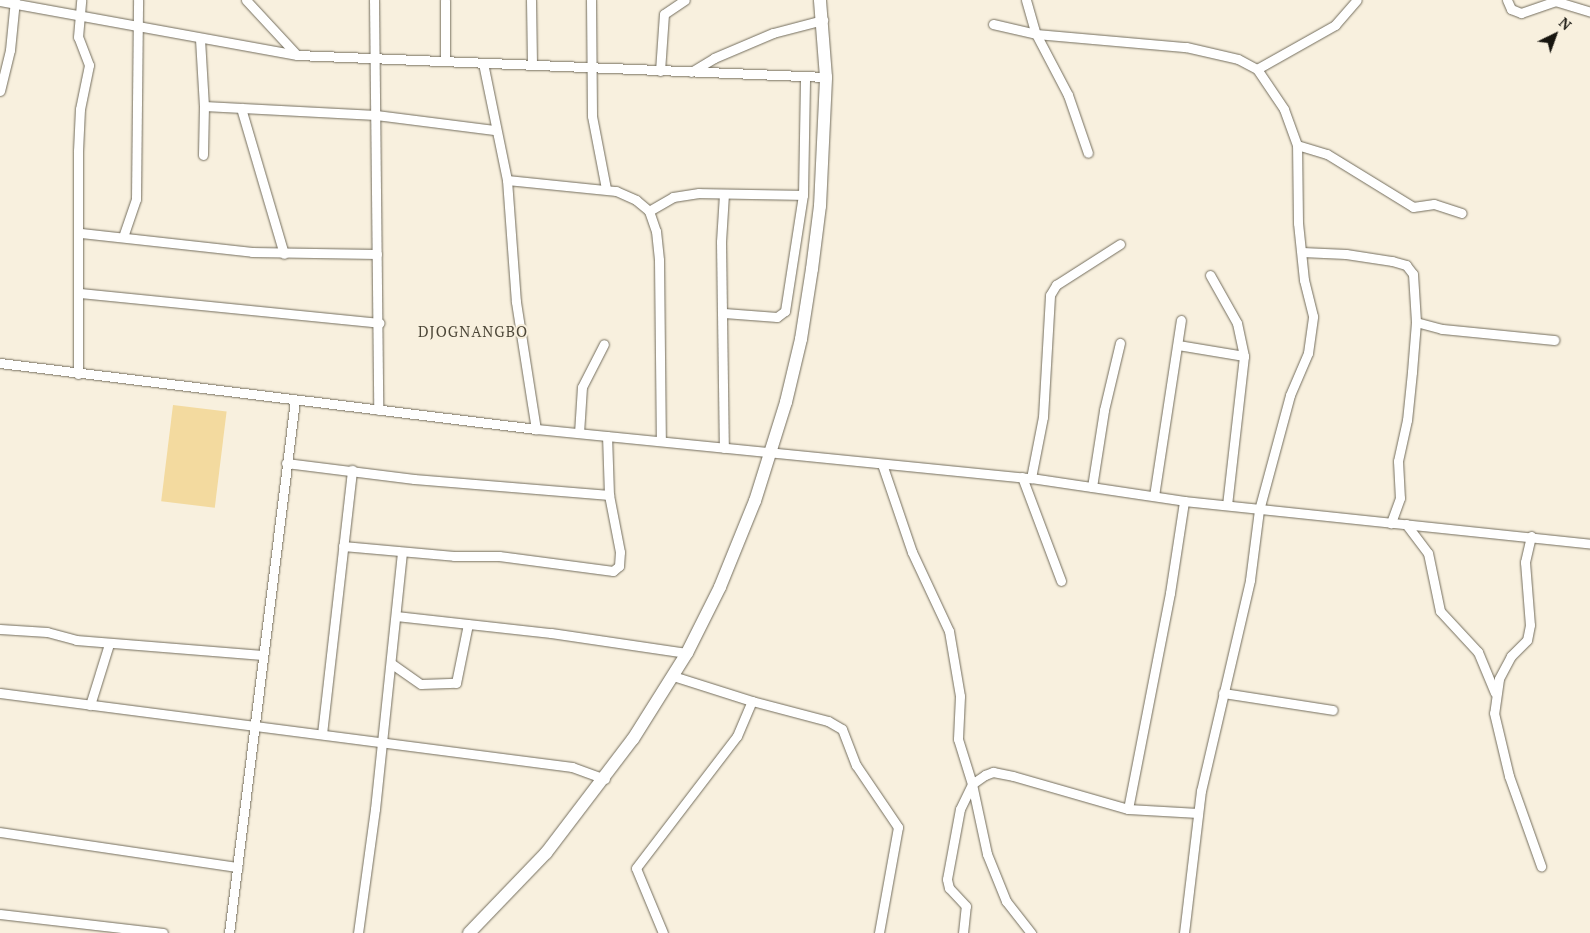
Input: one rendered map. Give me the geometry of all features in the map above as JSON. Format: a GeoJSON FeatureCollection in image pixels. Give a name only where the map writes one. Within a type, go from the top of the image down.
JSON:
{"type":"FeatureCollection","features":[{"type":"Feature","properties":{"kind":"main road"},"geometry":{"type":"LineString","coordinates":[[468,933],[546,853],[605,778],[687,653],[737,546],[771,453],[801,339],[812,269],[820,206],[826,77],[820,0]]}},
{"type":"Feature","properties":{"kind":"street"},"geometry":{"type":"LineString","coordinates":[[78,374],[81,233],[80,109],[89,65],[78,37],[81,0]]}},
{"type":"Feature","properties":{"kind":"street"},"geometry":{"type":"LineString","coordinates":[[123,237],[136,199],[138,0]]}},
{"type":"Feature","properties":{"kind":"street"},"geometry":{"type":"LineString","coordinates":[[246,0],[297,55]]}},
{"type":"Feature","properties":{"kind":"street"},"geometry":{"type":"LineString","coordinates":[[374,0],[377,254],[380,322],[378,410]]}},
{"type":"Feature","properties":{"kind":"street"},"geometry":{"type":"LineString","coordinates":[[444,60],[445,0]]}},
{"type":"Feature","properties":{"kind":"street"},"geometry":{"type":"LineString","coordinates":[[530,0],[532,65]]}},
{"type":"Feature","properties":{"kind":"street"},"geometry":{"type":"LineString","coordinates":[[591,0],[590,68],[592,116],[606,189]]}},
{"type":"Feature","properties":{"kind":"street"},"geometry":{"type":"LineString","coordinates":[[660,72],[664,14],[685,0]]}},
{"type":"Feature","properties":{"kind":"street"},"geometry":{"type":"LineString","coordinates":[[1026,0],[1036,34],[1068,94],[1088,153]]}},
{"type":"Feature","properties":{"kind":"street"},"geometry":{"type":"LineString","coordinates":[[1256,69],[1335,25],[1357,0]]}},
{"type":"Feature","properties":{"kind":"street"},"geometry":{"type":"LineString","coordinates":[[1507,0],[1511,9],[1521,13],[1555,1],[1590,12]]}},
{"type":"Feature","properties":{"kind":"street"},"geometry":{"type":"LineString","coordinates":[[0,2],[15,3],[80,17],[297,55],[444,60],[660,72],[805,78],[826,77]]}},
{"type":"Feature","properties":{"kind":"street"},"geometry":{"type":"LineString","coordinates":[[0,91],[10,50],[15,3]]}},
{"type":"Feature","properties":{"kind":"street"},"geometry":{"type":"LineString","coordinates":[[690,72],[714,58],[774,33],[823,20]]}},
{"type":"Feature","properties":{"kind":"street"},"geometry":{"type":"LineString","coordinates":[[993,24],[1036,34],[1186,47],[1238,59],[1256,69],[1284,109],[1297,145],[1298,223],[1304,280],[1313,316],[1308,353],[1290,395],[1259,510],[1250,580],[1223,693],[1198,813],[1184,933]]}},
{"type":"Feature","properties":{"kind":"street"},"geometry":{"type":"LineString","coordinates":[[200,39],[204,106],[203,155]]}},
{"type":"Feature","properties":{"kind":"street"},"geometry":{"type":"LineString","coordinates":[[483,63],[494,130],[507,180],[516,302],[536,429]]}},
{"type":"Feature","properties":{"kind":"street"},"geometry":{"type":"LineString","coordinates":[[724,313],[777,317],[784,311],[803,195],[805,78]]}},
{"type":"Feature","properties":{"kind":"street"},"geometry":{"type":"LineString","coordinates":[[204,106],[376,115],[494,130]]}},
{"type":"Feature","properties":{"kind":"street"},"geometry":{"type":"LineString","coordinates":[[241,108],[284,254]]}},
{"type":"Feature","properties":{"kind":"street"},"geometry":{"type":"LineString","coordinates":[[1297,145],[1327,154],[1413,207],[1434,204],[1462,212]]}},
{"type":"Feature","properties":{"kind":"street"},"geometry":{"type":"LineString","coordinates":[[507,180],[606,189],[624,194],[649,211],[656,231],[659,260],[661,441]]}},
{"type":"Feature","properties":{"kind":"street"},"geometry":{"type":"LineString","coordinates":[[649,211],[673,197],[684,194],[803,195]]}},
{"type":"Feature","properties":{"kind":"street"},"geometry":{"type":"LineString","coordinates":[[724,194],[721,242],[724,313],[724,448]]}},
{"type":"Feature","properties":{"kind":"street"},"geometry":{"type":"LineString","coordinates":[[81,233],[284,254],[377,254]]}},
{"type":"Feature","properties":{"kind":"street"},"geometry":{"type":"LineString","coordinates":[[1061,581],[1026,478],[1043,417],[1050,295],[1056,285],[1120,244]]}},
{"type":"Feature","properties":{"kind":"street"},"geometry":{"type":"LineString","coordinates":[[1302,252],[1346,254],[1406,266],[1413,274],[1416,322],[1407,420],[1398,461],[1400,498],[1391,523]]}},
{"type":"Feature","properties":{"kind":"street"},"geometry":{"type":"LineString","coordinates":[[1210,275],[1237,323],[1244,356],[1227,505]]}},
{"type":"Feature","properties":{"kind":"street"},"geometry":{"type":"LineString","coordinates":[[80,293],[380,322]]}},
{"type":"Feature","properties":{"kind":"street"},"geometry":{"type":"LineString","coordinates":[[1154,496],[1181,320]]}},
{"type":"Feature","properties":{"kind":"street"},"geometry":{"type":"LineString","coordinates":[[1416,322],[1442,329],[1554,340]]}},
{"type":"Feature","properties":{"kind":"street"},"geometry":{"type":"LineString","coordinates":[[1092,487],[1104,410],[1120,343]]}},
{"type":"Feature","properties":{"kind":"street"},"geometry":{"type":"LineString","coordinates":[[579,433],[582,387],[604,344]]}},
{"type":"Feature","properties":{"kind":"street"},"geometry":{"type":"LineString","coordinates":[[1178,345],[1244,356]]}},
{"type":"Feature","properties":{"kind":"street"},"geometry":{"type":"LineString","coordinates":[[0,362],[78,374],[536,429],[1026,478],[1259,510],[1531,536],[1590,544]]}},
{"type":"Feature","properties":{"kind":"street"},"geometry":{"type":"LineString","coordinates":[[229,933],[295,400]]}},
{"type":"Feature","properties":{"kind":"street"},"geometry":{"type":"LineString","coordinates":[[342,546],[402,552],[499,556],[613,571],[619,566],[620,552],[609,495],[607,436]]}},
{"type":"Feature","properties":{"kind":"street"},"geometry":{"type":"LineString","coordinates":[[286,463],[609,495]]}},
{"type":"Feature","properties":{"kind":"street"},"geometry":{"type":"LineString","coordinates":[[882,464],[912,552],[949,631],[960,696],[958,739],[972,784],[978,820],[997,885],[1031,933]]}},
{"type":"Feature","properties":{"kind":"street"},"geometry":{"type":"LineString","coordinates":[[322,734],[352,470]]}},
{"type":"Feature","properties":{"kind":"street"},"geometry":{"type":"LineString","coordinates":[[1128,809],[1170,594],[1184,501]]}},
{"type":"Feature","properties":{"kind":"street"},"geometry":{"type":"LineString","coordinates":[[1406,524],[1428,553],[1440,611],[1478,652],[1495,693]]}},
{"type":"Feature","properties":{"kind":"street"},"geometry":{"type":"LineString","coordinates":[[1531,536],[1525,562],[1530,624],[1527,640],[1509,659],[1495,693],[1494,713],[1500,748],[1541,866]]}},
{"type":"Feature","properties":{"kind":"street"},"geometry":{"type":"LineString","coordinates":[[358,933],[392,664],[402,552]]}},
{"type":"Feature","properties":{"kind":"street"},"geometry":{"type":"LineString","coordinates":[[396,616],[687,653]]}},
{"type":"Feature","properties":{"kind":"street"},"geometry":{"type":"LineString","coordinates":[[392,664],[421,684],[456,683],[468,624]]}},
{"type":"Feature","properties":{"kind":"street"},"geometry":{"type":"LineString","coordinates":[[0,629],[47,632],[76,640],[109,644],[262,655]]}},
{"type":"Feature","properties":{"kind":"street"},"geometry":{"type":"LineString","coordinates":[[90,705],[109,644]]}},
{"type":"Feature","properties":{"kind":"street"},"geometry":{"type":"LineString","coordinates":[[673,676],[752,702],[839,726],[856,765],[896,824],[894,859],[879,933]]}},
{"type":"Feature","properties":{"kind":"street"},"geometry":{"type":"LineString","coordinates":[[1223,693],[1333,710]]}},
{"type":"Feature","properties":{"kind":"street"},"geometry":{"type":"LineString","coordinates":[[0,694],[572,767],[605,778]]}},
{"type":"Feature","properties":{"kind":"street"},"geometry":{"type":"LineString","coordinates":[[663,933],[636,868],[737,736],[752,702]]}},
{"type":"Feature","properties":{"kind":"street"},"geometry":{"type":"LineString","coordinates":[[963,933],[966,906],[950,888],[947,878],[960,809],[972,784],[993,772],[1128,809],[1198,813]]}},
{"type":"Feature","properties":{"kind":"street"},"geometry":{"type":"LineString","coordinates":[[0,832],[237,867]]}},
{"type":"Feature","properties":{"kind":"street"},"geometry":{"type":"LineString","coordinates":[[0,914],[163,933]]}},
{"type":"Feature","properties":{"kind":"shaded area"},"geometry":{"type":"Polygon","coordinates":[[[173,405],[227,412],[215,508],[161,501],[173,405]]]}},
{"type":"Feature","properties":{"kind":"district","name":"DJOGNANGBO"},"geometry":{"type":"Point","coordinates":[473,332]}}]}
